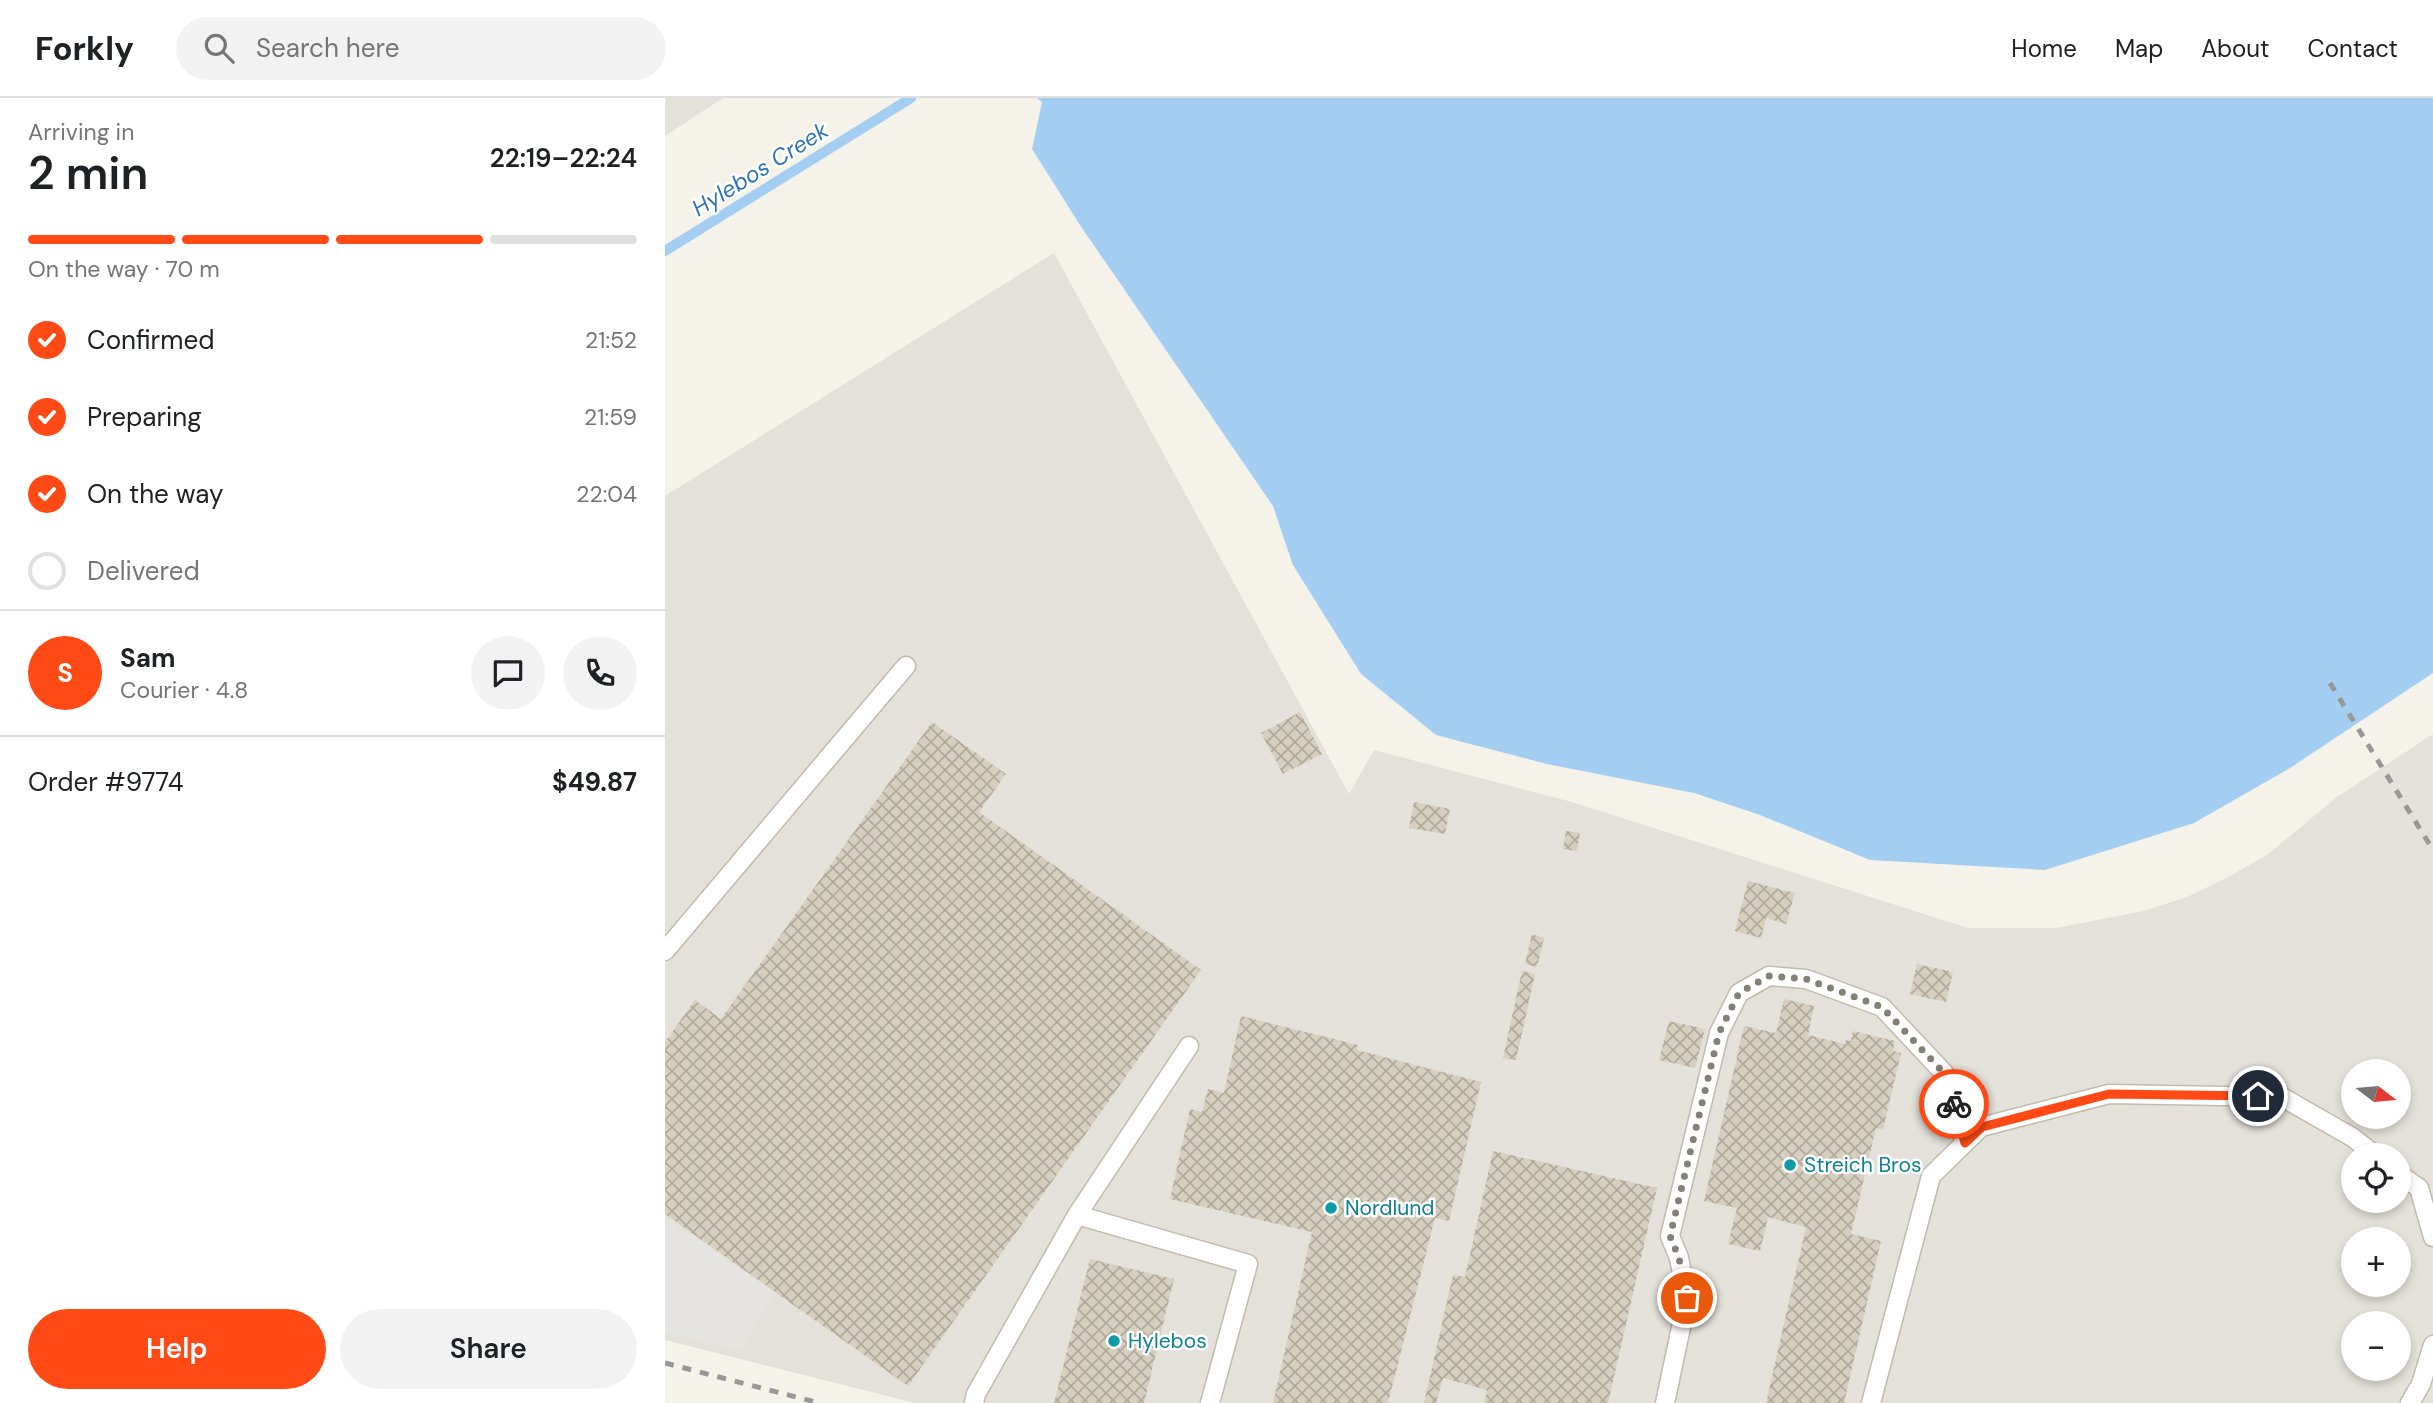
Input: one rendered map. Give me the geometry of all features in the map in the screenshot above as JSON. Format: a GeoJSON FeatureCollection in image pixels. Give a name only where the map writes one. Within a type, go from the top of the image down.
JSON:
{"type":"FeatureCollection","features":[{"type":"Feature","properties":{"kind":"lane"},"geometry":{"type":"LineString","coordinates":[[665,951],[906,667]]}},
{"type":"Feature","properties":{"kind":"lane"},"geometry":{"type":"LineString","coordinates":[[1665,1403],[1687,1298],[1679,1258],[1670,1236],[1719,1033],[1739,993],[1769,976],[1806,979],[1882,1007],[1944,1073],[1965,1143]]}},
{"type":"Feature","properties":{"kind":"lane"},"geometry":{"type":"LineString","coordinates":[[974,1403],[976,1394],[1077,1215],[1189,1046]]}},
{"type":"Feature","properties":{"kind":"lane"},"geometry":{"type":"LineString","coordinates":[[1871,1403],[1931,1177],[1982,1127],[2109,1094],[2282,1097],[2360,1143]]}},
{"type":"Feature","properties":{"kind":"lane"},"geometry":{"type":"LineString","coordinates":[[2411,1182],[2419,1188],[2433,1237]]}},
{"type":"Feature","properties":{"kind":"lane"},"geometry":{"type":"LineString","coordinates":[[1077,1215],[1248,1264],[1210,1403]]}},
{"type":"Feature","properties":{"kind":"lane"},"geometry":{"type":"LineString","coordinates":[[2410,1403],[2421,1384],[2433,1345]]}},
{"type":"Feature","properties":{"kind":"shaded area"},"geometry":{"type":"Polygon","coordinates":[[[665,98],[723,98],[665,136],[665,98]]]}},
{"type":"Feature","properties":{"kind":"shaded area"},"geometry":{"type":"Polygon","coordinates":[[[1054,253],[1349,794],[1374,750],[1572,802],[1968,928],[2056,928],[2144,911],[2187,897],[2228,877],[2267,855],[2337,797],[2433,734],[2433,1403],[915,1403],[665,1340],[665,496],[1054,253]]]}},
{"type":"Feature","properties":{"kind":"shaded area"},"geometry":{"type":"Polygon","coordinates":[[[665,1218],[774,1292],[741,1350],[665,1333],[665,1218]]]}},
{"type":"Feature","properties":{"kind":"water"},"geometry":{"type":"Polygon","coordinates":[[[1037,98],[2433,98],[2433,673],[2290,768],[2194,823],[2045,870],[1870,860],[1760,815],[1694,793],[1547,764],[1436,735],[1361,674],[1293,565],[1273,506],[1080,225],[1032,149],[1042,102],[1037,98]]]}},
{"type":"Feature","properties":{"kind":"building"},"geometry":{"type":"Polygon","coordinates":[[[1300,712],[1322,754],[1283,774],[1261,733],[1300,712]]]}},
{"type":"Feature","properties":{"kind":"building"},"geometry":{"type":"Polygon","coordinates":[[[932,722],[1006,774],[979,812],[1201,970],[908,1386],[665,1214],[665,1042],[695,1000],[721,1019],[932,722]]]}},
{"type":"Feature","properties":{"kind":"building"},"geometry":{"type":"Polygon","coordinates":[[[1414,802],[1450,809],[1445,834],[1409,828],[1414,802]]]}},
{"type":"Feature","properties":{"kind":"building"},"geometry":{"type":"Polygon","coordinates":[[[1566,831],[1580,833],[1577,851],[1563,849],[1566,831]]]}},
{"type":"Feature","properties":{"kind":"building"},"geometry":{"type":"Polygon","coordinates":[[[1748,881],[1795,893],[1786,924],[1766,918],[1761,938],[1735,931],[1748,881]]]}},
{"type":"Feature","properties":{"kind":"building"},"geometry":{"type":"Polygon","coordinates":[[[1532,934],[1544,938],[1537,967],[1525,964],[1532,934]]]}},
{"type":"Feature","properties":{"kind":"building"},"geometry":{"type":"Polygon","coordinates":[[[1917,964],[1953,972],[1946,1002],[1910,994],[1917,964]]]}},
{"type":"Feature","properties":{"kind":"building"},"geometry":{"type":"Polygon","coordinates":[[[1522,971],[1535,974],[1516,1060],[1503,1058],[1522,971]]]}},
{"type":"Feature","properties":{"kind":"building","name":"Streich Bros"},"geometry":{"type":"Polygon","coordinates":[[[1784,999],[1814,1006],[1808,1035],[1845,1044],[1846,1040],[1851,1041],[1853,1031],[1895,1041],[1893,1051],[1901,1053],[1883,1129],[1876,1128],[1851,1234],[1881,1241],[1844,1403],[1766,1403],[1806,1227],[1768,1217],[1760,1251],[1728,1244],[1737,1208],[1704,1201],[1744,1026],[1776,1033],[1784,999]]]}},
{"type":"Feature","properties":{"kind":"building","name":"Nordlund"},"geometry":{"type":"Polygon","coordinates":[[[1241,1016],[1358,1045],[1357,1050],[1481,1082],[1449,1221],[1435,1218],[1388,1403],[1273,1403],[1312,1232],[1170,1199],[1190,1109],[1202,1112],[1208,1089],[1224,1093],[1241,1016]]]}},
{"type":"Feature","properties":{"kind":"building"},"geometry":{"type":"Polygon","coordinates":[[[1669,1021],[1705,1029],[1695,1068],[1659,1060],[1669,1021]]]}},
{"type":"Feature","properties":{"kind":"building"},"geometry":{"type":"Polygon","coordinates":[[[1493,1151],[1657,1188],[1608,1403],[1484,1403],[1487,1390],[1443,1378],[1436,1403],[1424,1403],[1453,1275],[1465,1277],[1493,1151]]]}},
{"type":"Feature","properties":{"kind":"building","name":"Hylebos"},"geometry":{"type":"Polygon","coordinates":[[[1090,1259],[1174,1279],[1144,1403],[1054,1403],[1090,1259]]]}},
{"type":"Feature","properties":{"kind":"waterway","name":"Hylebos Creek"},"geometry":{"type":"LineString","coordinates":[[665,251],[911,98]]}},
{"type":"Feature","properties":{"kind":"railway"},"geometry":{"type":"LineString","coordinates":[[2330,683],[2433,850]]}},
{"type":"Feature","properties":{"kind":"railway"},"geometry":{"type":"LineString","coordinates":[[665,1363],[819,1403]]}},
{"type":"Feature","properties":{"kind":"way so far"},"geometry":{"type":"LineString","coordinates":[[1687,1298],[1679,1258],[1670,1236],[1719,1033],[1739,993],[1769,976],[1806,979],[1882,1007],[1944,1073],[1954,1104]]}},
{"type":"Feature","properties":{"kind":"place","name":"Streich Bros"},"geometry":{"type":"Point","coordinates":[1790,1165]}},
{"type":"Feature","properties":{"kind":"place","name":"Nordlund"},"geometry":{"type":"Point","coordinates":[1331,1208]}},
{"type":"Feature","properties":{"kind":"place","name":"Hylebos"},"geometry":{"type":"Point","coordinates":[1114,1341]}},
{"type":"Feature","properties":{"kind":"route"},"geometry":{"type":"LineString","coordinates":[[1954,1104],[1965,1143],[1982,1127],[2109,1094],[2258,1096]]}}]}
